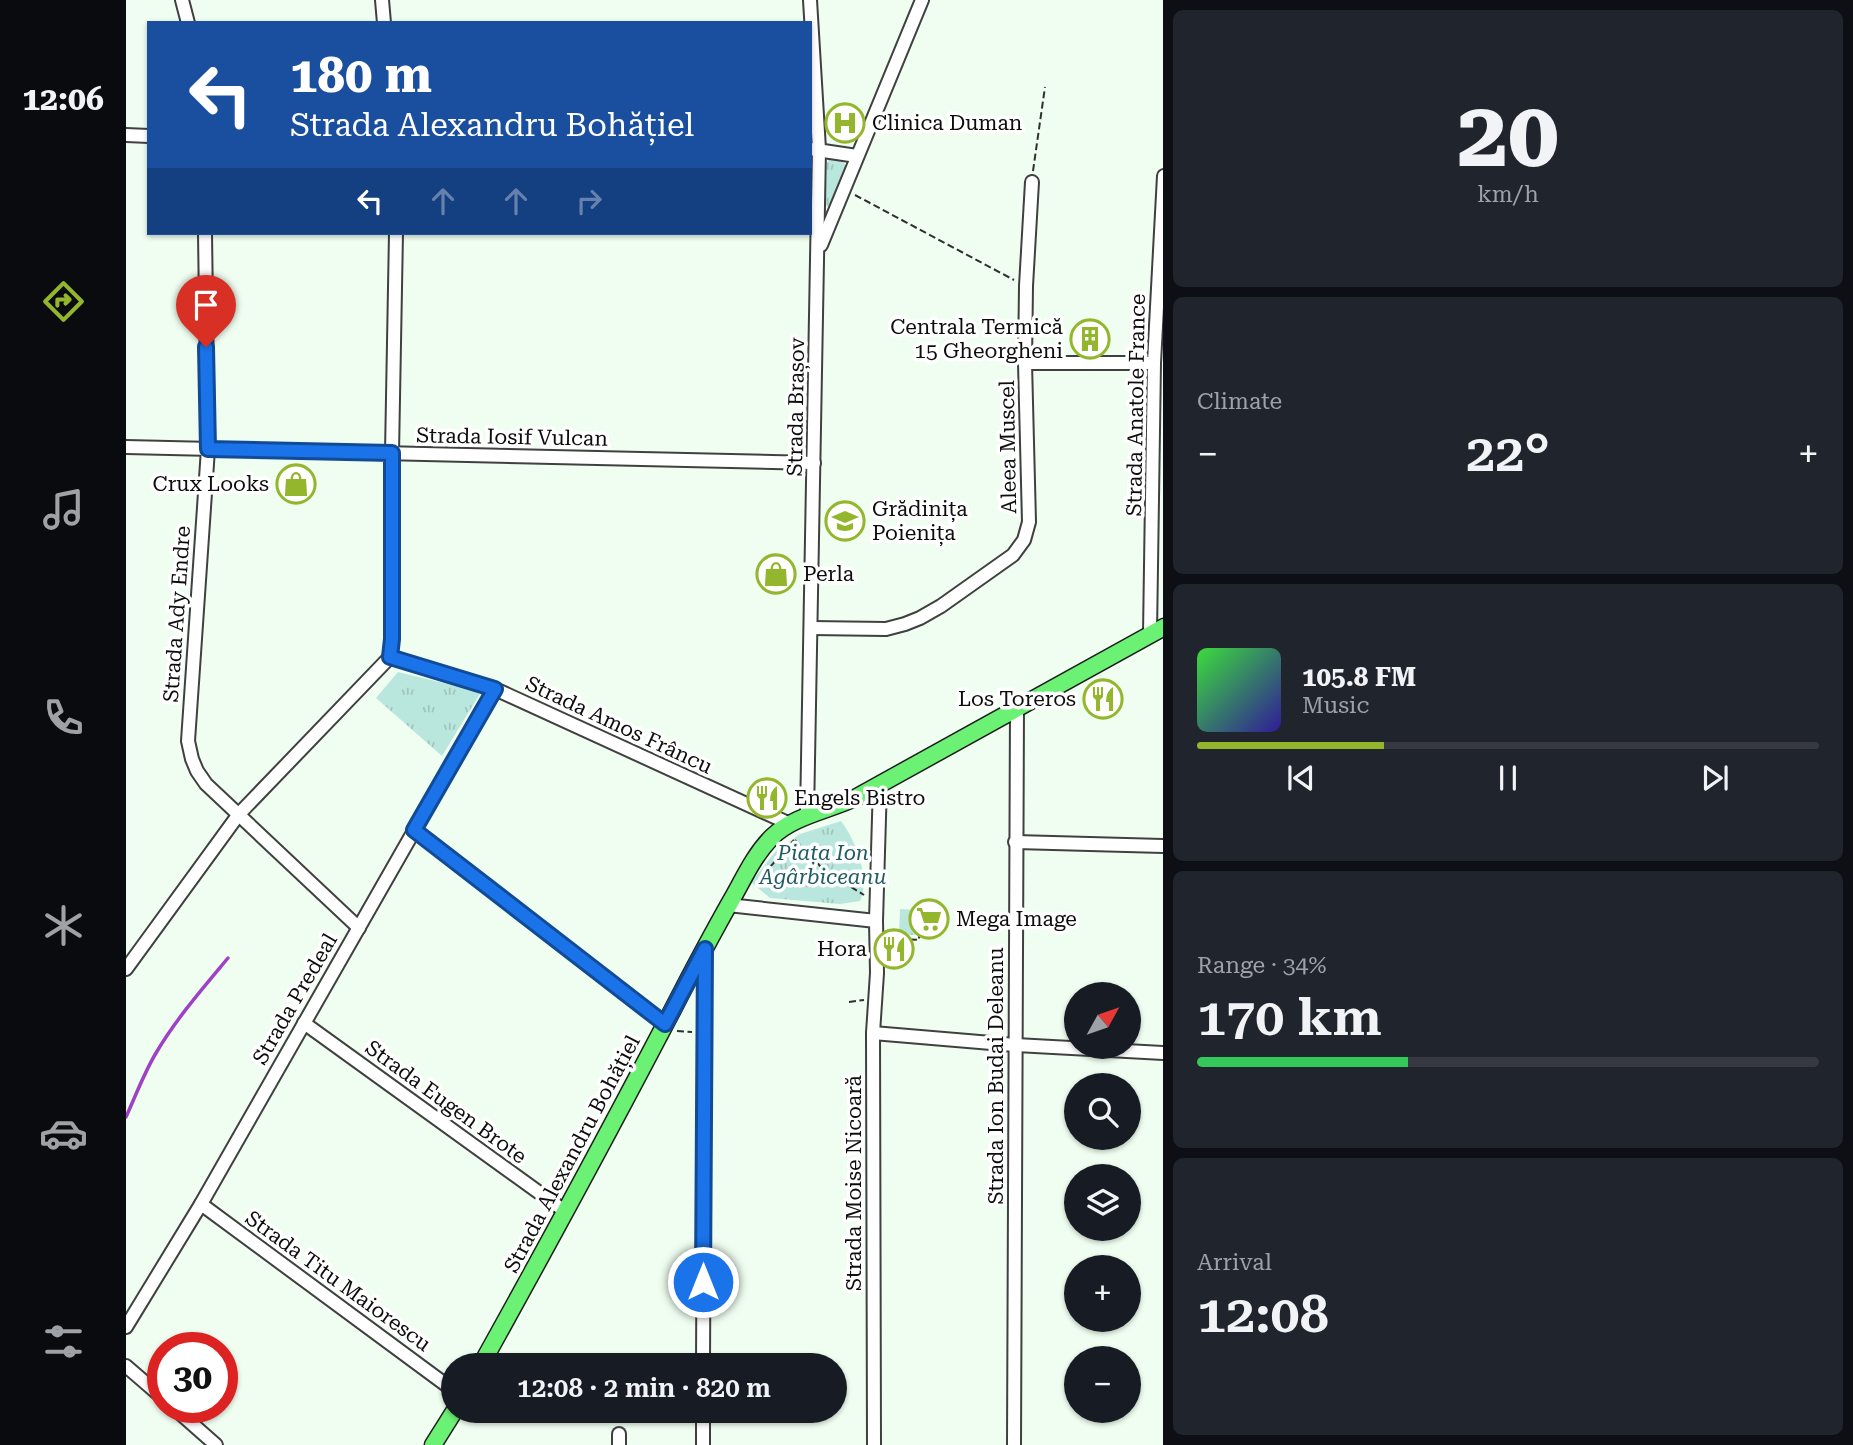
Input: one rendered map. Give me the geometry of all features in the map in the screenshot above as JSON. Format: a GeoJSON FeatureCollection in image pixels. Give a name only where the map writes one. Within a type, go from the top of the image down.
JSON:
{"type":"FeatureCollection","features":[{"type":"Feature","properties":{"kind":"main road","name":"Strada Alexandru Bohățiel"},"geometry":{"type":"LineString","coordinates":[[488,1353],[566,1212],[728,905],[759,852],[776,833],[792,833],[807,816],[839,805],[1157,631]]}},
{"type":"Feature","properties":{"kind":"main road"},"geometry":{"type":"LineString","coordinates":[[433,1445],[447,1423]]}},
{"type":"Feature","properties":{"kind":"street"},"geometry":{"type":"LineString","coordinates":[[182,0],[187,21]]}},
{"type":"Feature","properties":{"kind":"street"},"geometry":{"type":"LineString","coordinates":[[382,0],[384,21]]}},
{"type":"Feature","properties":{"kind":"street","name":"Strada Brașov"},"geometry":{"type":"LineString","coordinates":[[810,0],[811,21]]}},
{"type":"Feature","properties":{"kind":"street"},"geometry":{"type":"LineString","coordinates":[[819,250],[922,0]]}},
{"type":"Feature","properties":{"kind":"street","name":"Strada Brașov"},"geometry":{"type":"LineString","coordinates":[[807,816],[819,250],[812,60]]}},
{"type":"Feature","properties":{"kind":"street"},"geometry":{"type":"LineString","coordinates":[[126,135],[147,136]]}},
{"type":"Feature","properties":{"kind":"street"},"geometry":{"type":"LineString","coordinates":[[815,149],[857,156]]}},
{"type":"Feature","properties":{"kind":"street","name":"Aleea Muscel"},"geometry":{"type":"LineString","coordinates":[[810,628],[886,629],[905,624],[942,606],[1013,555],[1024,540],[1029,522],[1025,363],[1032,182]]}},
{"type":"Feature","properties":{"kind":"street","name":"Strada Anatole France"},"geometry":{"type":"LineString","coordinates":[[1157,631],[1154,363],[1163,195]]}},
{"type":"Feature","properties":{"kind":"street","name":"Strada Ady Endre"},"geometry":{"type":"LineString","coordinates":[[205,235],[208,449],[188,741],[197,771],[206,783],[359,928]]}},
{"type":"Feature","properties":{"kind":"street"},"geometry":{"type":"LineString","coordinates":[[126,969],[239,814],[390,657],[396,235]]}},
{"type":"Feature","properties":{"kind":"street","name":"Aleea Muscel"},"geometry":{"type":"LineString","coordinates":[[1025,363],[1154,363]]}},
{"type":"Feature","properties":{"kind":"street","name":"Strada Iosif Vulcan"},"geometry":{"type":"LineString","coordinates":[[126,447],[814,463]]}},
{"type":"Feature","properties":{"kind":"street","name":"Strada Amos Frâncu"},"geometry":{"type":"LineString","coordinates":[[390,657],[495,689],[792,833]]}},
{"type":"Feature","properties":{"kind":"street","name":"Strada Predeal"},"geometry":{"type":"LineString","coordinates":[[126,1327],[201,1204],[495,689]]}},
{"type":"Feature","properties":{"kind":"street","name":"Strada Ion Budai Deleanu"},"geometry":{"type":"LineString","coordinates":[[1014,1445],[1017,707]]}},
{"type":"Feature","properties":{"kind":"street"},"geometry":{"type":"LineString","coordinates":[[728,905],[876,921],[880,783]]}},
{"type":"Feature","properties":{"kind":"street"},"geometry":{"type":"LineString","coordinates":[[414,830],[663,1027]]}},
{"type":"Feature","properties":{"kind":"street"},"geometry":{"type":"LineString","coordinates":[[1015,842],[1163,846]]}},
{"type":"Feature","properties":{"kind":"street","name":"Strada Moise Nicoară"},"geometry":{"type":"LineString","coordinates":[[874,1445],[873,1032],[877,973],[876,921]]}},
{"type":"Feature","properties":{"kind":"street"},"geometry":{"type":"LineString","coordinates":[[703,1353],[705,949]]}},
{"type":"Feature","properties":{"kind":"street","name":"Strada Eugen Brote"},"geometry":{"type":"LineString","coordinates":[[304,1023],[566,1212]]}},
{"type":"Feature","properties":{"kind":"street"},"geometry":{"type":"LineString","coordinates":[[873,1032],[1015,1045],[1163,1053]]}},
{"type":"Feature","properties":{"kind":"street","name":"Strada Titu Maiorescu"},"geometry":{"type":"LineString","coordinates":[[201,1204],[441,1381]]}},
{"type":"Feature","properties":{"kind":"street"},"geometry":{"type":"LineString","coordinates":[[126,1366],[147,1384]]}},
{"type":"Feature","properties":{"kind":"street"},"geometry":{"type":"LineString","coordinates":[[191,1423],[216,1445]]}},
{"type":"Feature","properties":{"kind":"street"},"geometry":{"type":"LineString","coordinates":[[703,1423],[703,1445]]}},
{"type":"Feature","properties":{"kind":"path"},"geometry":{"type":"LineString","coordinates":[[1032,182],[1045,87]]}},
{"type":"Feature","properties":{"kind":"path"},"geometry":{"type":"LineString","coordinates":[[845,189],[1026,286]]}},
{"type":"Feature","properties":{"kind":"path"},"geometry":{"type":"LineString","coordinates":[[758,881],[792,833],[824,870],[866,896]]}},
{"type":"Feature","properties":{"kind":"path"},"geometry":{"type":"LineString","coordinates":[[877,937],[919,940],[920,907]]}},
{"type":"Feature","properties":{"kind":"path"},"geometry":{"type":"LineString","coordinates":[[663,1027],[704,1032]]}},
{"type":"Feature","properties":{"kind":"green space"},"geometry":{"type":"Polygon","coordinates":[[[829,159],[837,159],[846,167],[828,207],[825,205],[829,159]]]}},
{"type":"Feature","properties":{"kind":"green space"},"geometry":{"type":"Polygon","coordinates":[[[398,672],[481,692],[442,756],[376,698],[398,672]]]}},
{"type":"Feature","properties":{"kind":"green space","name":"Piața Ion Agârbiceanu"},"geometry":{"type":"Polygon","coordinates":[[[841,821],[851,838],[863,871],[860,901],[840,904],[770,898],[751,882],[776,851],[800,834],[841,821]]]}},
{"type":"Feature","properties":{"kind":"green space"},"geometry":{"type":"Polygon","coordinates":[[[900,909],[916,910],[915,935],[899,934],[900,909]]]}},
{"type":"Feature","properties":{"kind":"waterway"},"geometry":{"type":"LineString","coordinates":[[126,1117],[164,1040],[228,958]]}},
{"type":"Feature","properties":{"kind":"place","name":"Clinica Duman"},"geometry":{"type":"Point","coordinates":[845,123]}},
{"type":"Feature","properties":{"kind":"place","name":"Centrala Termică 15 Gheorgheni"},"geometry":{"type":"Point","coordinates":[1090,339]}},
{"type":"Feature","properties":{"kind":"place","name":"Crux Looks"},"geometry":{"type":"Point","coordinates":[296,484]}},
{"type":"Feature","properties":{"kind":"place","name":"Grădinița Poienița"},"geometry":{"type":"Point","coordinates":[845,521]}},
{"type":"Feature","properties":{"kind":"place","name":"Perla"},"geometry":{"type":"Point","coordinates":[776,574]}},
{"type":"Feature","properties":{"kind":"place","name":"Los Toreros"},"geometry":{"type":"Point","coordinates":[1103,699]}},
{"type":"Feature","properties":{"kind":"place","name":"Engels Bistro"},"geometry":{"type":"Point","coordinates":[767,798]}},
{"type":"Feature","properties":{"kind":"place","name":"Mega Image"},"geometry":{"type":"Point","coordinates":[929,919]}},
{"type":"Feature","properties":{"kind":"place","name":"Hora"},"geometry":{"type":"Point","coordinates":[894,949]}},
{"type":"Feature","properties":{"kind":"route"},"geometry":{"type":"LineString","coordinates":[[206,347],[208,449],[392,453],[390,657],[495,689],[414,830],[665,1024],[705,949],[703,1282]]}}]}
